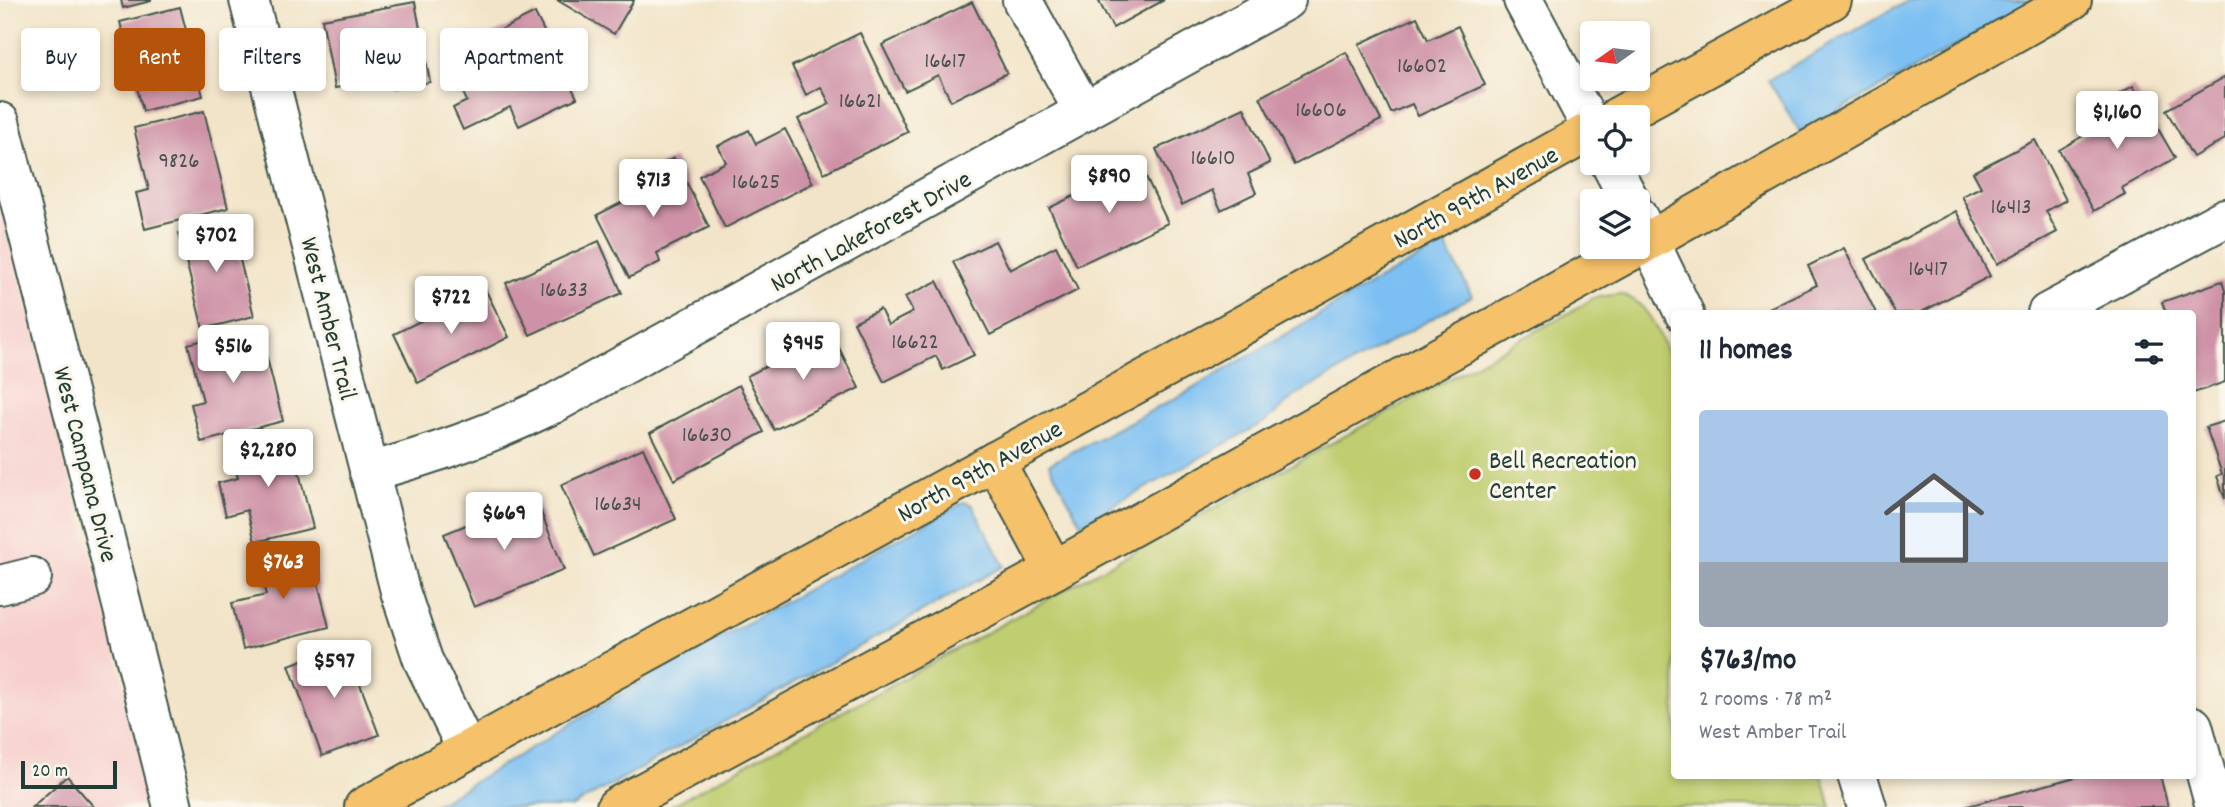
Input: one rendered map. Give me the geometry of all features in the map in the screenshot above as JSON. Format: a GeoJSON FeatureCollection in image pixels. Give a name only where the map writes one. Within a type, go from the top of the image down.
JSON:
{"type":"FeatureCollection","features":[{"type":"Feature","properties":{"kind":"main road"},"geometry":{"type":"LineString","coordinates":[[1639,105],[1832,0]]}},
{"type":"Feature","properties":{"kind":"main road"},"geometry":{"type":"LineString","coordinates":[[1650,233],[2072,0]]}},
{"type":"Feature","properties":{"kind":"main road","name":"North 99th Avenue"},"geometry":{"type":"LineString","coordinates":[[364,807],[1580,136]]}},
{"type":"Feature","properties":{"kind":"main road"},"geometry":{"type":"LineString","coordinates":[[616,807],[1054,570],[1604,259]]}},
{"type":"Feature","properties":{"kind":"main road"},"geometry":{"type":"LineString","coordinates":[[995,461],[1054,570]]}},
{"type":"Feature","properties":{"kind":"street","name":"West Amber Trail"},"geometry":{"type":"LineString","coordinates":[[248,0],[410,626],[423,660],[467,750]]}},
{"type":"Feature","properties":{"kind":"street"},"geometry":{"type":"LineString","coordinates":[[1023,0],[1084,112]]}},
{"type":"Feature","properties":{"kind":"street","name":"North Lakeforest Drive"},"geometry":{"type":"LineString","coordinates":[[369,472],[481,438],[551,405],[1286,0]]}},
{"type":"Feature","properties":{"kind":"street"},"geometry":{"type":"LineString","coordinates":[[1523,0],[1580,107]]}},
{"type":"Feature","properties":{"kind":"street","name":"West Campana Drive"},"geometry":{"type":"LineString","coordinates":[[0,121],[173,807]]}},
{"type":"Feature","properties":{"kind":"street"},"geometry":{"type":"LineString","coordinates":[[2055,310],[2225,218]]}},
{"type":"Feature","properties":{"kind":"street"},"geometry":{"type":"LineString","coordinates":[[1650,254],[1682,310]]}},
{"type":"Feature","properties":{"kind":"street"},"geometry":{"type":"LineString","coordinates":[[2196,737],[2215,807]]}},
{"type":"Feature","properties":{"kind":"street"},"geometry":{"type":"LineString","coordinates":[[1858,779],[1867,807]]}},
{"type":"Feature","properties":{"kind":"shaded area"},"geometry":{"type":"Polygon","coordinates":[[[0,200],[155,807],[0,807],[0,200]]]}},
{"type":"Feature","properties":{"kind":"green space","name":"Bell Recreation Center"},"geometry":{"type":"Polygon","coordinates":[[[1620,294],[1641,306],[1655,326],[1671,363],[1671,779],[1823,779],[1831,807],[669,807],[1578,308],[1593,298],[1620,294]]]}},
{"type":"Feature","properties":{"kind":"water"},"geometry":{"type":"Polygon","coordinates":[[[1909,0],[2039,0],[1800,132],[1768,80],[1909,0]]]}},
{"type":"Feature","properties":{"kind":"water"},"geometry":{"type":"Polygon","coordinates":[[[1445,244],[1472,296],[1296,395],[1266,421],[1081,524],[1049,464],[1182,395],[1374,282],[1445,244]]]}},
{"type":"Feature","properties":{"kind":"water"},"geometry":{"type":"Polygon","coordinates":[[[964,502],[972,505],[1004,566],[571,807],[432,807],[636,685],[964,502]]]}},
{"type":"Feature","properties":{"kind":"building"},"geometry":{"type":"Polygon","coordinates":[[[121,0],[151,0],[151,1],[123,8],[121,0]]]}},
{"type":"Feature","properties":{"kind":"building"},"geometry":{"type":"Polygon","coordinates":[[[557,0],[634,0],[614,34],[557,0]]]}},
{"type":"Feature","properties":{"kind":"building"},"geometry":{"type":"Polygon","coordinates":[[[1098,0],[1164,0],[1113,28],[1098,0]]]}},
{"type":"Feature","properties":{"kind":"building"},"geometry":{"type":"Polygon","coordinates":[[[415,2],[420,28],[340,28],[340,87],[335,88],[326,28],[324,28],[322,19],[415,2]]]}},
{"type":"Feature","properties":{"kind":"building"},"geometry":{"type":"Polygon","coordinates":[[[972,2],[1007,73],[951,101],[938,75],[905,91],[882,45],[972,2]]]}},
{"type":"Feature","properties":{"kind":"building"},"geometry":{"type":"Polygon","coordinates":[[[180,7],[185,28],[122,28],[120,22],[180,7]]]}},
{"type":"Feature","properties":{"kind":"building"},"geometry":{"type":"Polygon","coordinates":[[[535,13],[542,28],[505,28],[535,13]]]}},
{"type":"Feature","properties":{"kind":"building"},"geometry":{"type":"Polygon","coordinates":[[[1417,17],[1428,40],[1458,26],[1485,85],[1418,116],[1412,104],[1391,113],[1359,44],[1417,17]]]}},
{"type":"Feature","properties":{"kind":"building"},"geometry":{"type":"Polygon","coordinates":[[[860,33],[908,132],[824,173],[798,119],[830,104],[821,87],[806,95],[792,66],[860,33]]]}},
{"type":"Feature","properties":{"kind":"building"},"geometry":{"type":"Polygon","coordinates":[[[1346,52],[1381,120],[1294,165],[1260,97],[1346,52]]]}},
{"type":"Feature","properties":{"kind":"building"},"geometry":{"type":"Polygon","coordinates":[[[426,61],[430,82],[426,83],[426,61]]]}},
{"type":"Feature","properties":{"kind":"building"},"geometry":{"type":"Polygon","coordinates":[[[2225,77],[2225,139],[2193,157],[2166,110],[2225,77]]]}},
{"type":"Feature","properties":{"kind":"building"},"geometry":{"type":"Polygon","coordinates":[[[2133,86],[2175,158],[2122,188],[2125,194],[2094,211],[2059,150],[2112,119],[2103,103],[2133,86]]]}},
{"type":"Feature","properties":{"kind":"building"},"geometry":{"type":"Polygon","coordinates":[[[138,91],[202,91],[203,96],[143,111],[138,91]]]}},
{"type":"Feature","properties":{"kind":"building"},"geometry":{"type":"Polygon","coordinates":[[[462,91],[574,91],[577,98],[519,126],[510,107],[463,130],[453,108],[467,101],[462,91]]]}},
{"type":"Feature","properties":{"kind":"building"},"geometry":{"type":"Polygon","coordinates":[[[1244,108],[1270,163],[1248,174],[1256,193],[1221,210],[1212,190],[1182,205],[1156,149],[1244,108]]]}},
{"type":"Feature","properties":{"kind":"building"},"geometry":{"type":"Polygon","coordinates":[[[204,111],[228,208],[145,229],[136,193],[149,190],[134,128],[204,111]]]}},
{"type":"Feature","properties":{"kind":"building"},"geometry":{"type":"Polygon","coordinates":[[[785,129],[813,183],[725,228],[699,176],[726,162],[718,146],[749,130],[756,144],[785,129]]]}},
{"type":"Feature","properties":{"kind":"building"},"geometry":{"type":"Polygon","coordinates":[[[2035,140],[2066,200],[2046,211],[2057,232],[1997,264],[1962,196],[1981,187],[1973,172],[2035,140]]]}},
{"type":"Feature","properties":{"kind":"building"},"geometry":{"type":"Polygon","coordinates":[[[674,158],[709,227],[657,253],[660,262],[629,278],[597,215],[647,190],[639,175],[674,158]]]}},
{"type":"Feature","properties":{"kind":"building"},"geometry":{"type":"Polygon","coordinates":[[[1140,164],[1168,223],[1077,266],[1049,208],[1140,164]]]}},
{"type":"Feature","properties":{"kind":"building"},"geometry":{"type":"Polygon","coordinates":[[[1956,211],[1990,276],[1926,310],[1893,310],[1866,259],[1956,211]]]}},
{"type":"Feature","properties":{"kind":"building"},"geometry":{"type":"Polygon","coordinates":[[[230,220],[254,316],[203,329],[179,233],[230,220]]]}},
{"type":"Feature","properties":{"kind":"building"},"geometry":{"type":"Polygon","coordinates":[[[599,241],[622,293],[530,335],[506,283],[599,241]]]}},
{"type":"Feature","properties":{"kind":"building"},"geometry":{"type":"Polygon","coordinates":[[[995,241],[1010,270],[1056,246],[1078,290],[990,335],[953,262],[995,241]]]}},
{"type":"Feature","properties":{"kind":"building"},"geometry":{"type":"Polygon","coordinates":[[[1844,248],[1875,310],[1765,310],[1817,285],[1808,266],[1844,248]]]}},
{"type":"Feature","properties":{"kind":"building"},"geometry":{"type":"Polygon","coordinates":[[[937,281],[974,355],[943,370],[936,356],[884,382],[854,322],[880,309],[888,325],[913,312],[905,297],[937,281]]]}},
{"type":"Feature","properties":{"kind":"building"},"geometry":{"type":"Polygon","coordinates":[[[2222,281],[2225,291],[2225,382],[2196,392],[2196,310],[2165,310],[2162,302],[2222,281]]]}},
{"type":"Feature","properties":{"kind":"building"},"geometry":{"type":"Polygon","coordinates":[[[485,289],[509,337],[418,383],[394,334],[485,289]]]}},
{"type":"Feature","properties":{"kind":"building"},"geometry":{"type":"Polygon","coordinates":[[[259,327],[283,421],[201,442],[191,404],[203,401],[188,344],[259,327]]]}},
{"type":"Feature","properties":{"kind":"building"},"geometry":{"type":"Polygon","coordinates":[[[832,334],[859,388],[774,430],[747,376],[832,334]]]}},
{"type":"Feature","properties":{"kind":"building"},"geometry":{"type":"Polygon","coordinates":[[[739,385],[764,432],[674,480],[650,433],[739,385]]]}},
{"type":"Feature","properties":{"kind":"building"},"geometry":{"type":"Polygon","coordinates":[[[2225,421],[2225,499],[2217,476],[2222,474],[2206,427],[2225,421]]]}},
{"type":"Feature","properties":{"kind":"building"},"geometry":{"type":"Polygon","coordinates":[[[289,433],[313,528],[255,542],[247,510],[226,516],[218,483],[238,478],[230,448],[289,433]]]}},
{"type":"Feature","properties":{"kind":"building"},"geometry":{"type":"Polygon","coordinates":[[[643,448],[676,519],[594,556],[561,485],[643,448]]]}},
{"type":"Feature","properties":{"kind":"building"},"geometry":{"type":"Polygon","coordinates":[[[535,497],[564,570],[474,607],[444,534],[535,497]]]}},
{"type":"Feature","properties":{"kind":"building"},"geometry":{"type":"Polygon","coordinates":[[[309,547],[329,627],[243,649],[232,603],[266,595],[257,560],[309,547]]]}},
{"type":"Feature","properties":{"kind":"building"},"geometry":{"type":"Polygon","coordinates":[[[345,644],[379,735],[322,756],[289,665],[345,644]]]}},
{"type":"Feature","properties":{"kind":"building"},"geometry":{"type":"Polygon","coordinates":[[[67,776],[94,807],[32,807],[67,776]]]}},
{"type":"Feature","properties":{"kind":"building"},"geometry":{"type":"Polygon","coordinates":[[[2068,779],[2161,779],[2168,807],[1964,807],[2068,779]]]}},
{"type":"Feature","properties":{"kind":"place","name":"Bell Recreation Center"},"geometry":{"type":"Point","coordinates":[1475,474]}}]}
